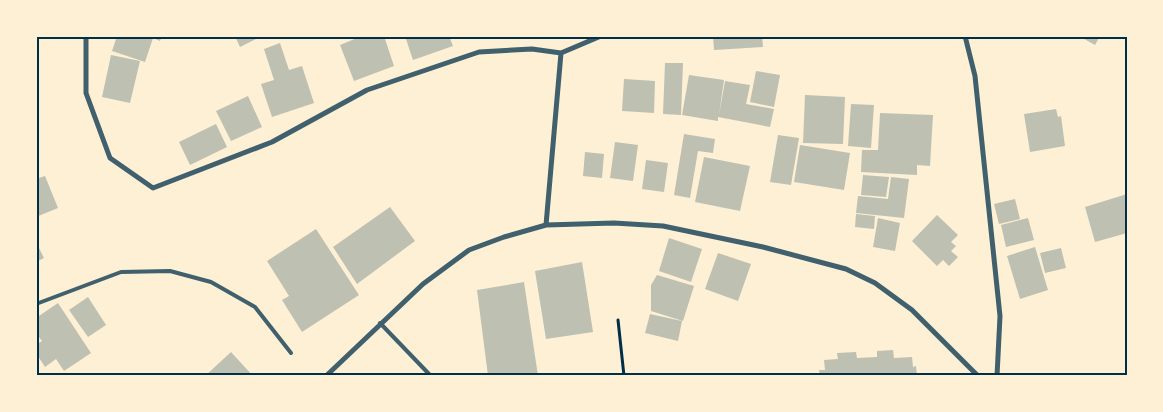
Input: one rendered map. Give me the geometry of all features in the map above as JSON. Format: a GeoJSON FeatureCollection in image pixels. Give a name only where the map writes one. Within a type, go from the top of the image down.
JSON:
{"type":"FeatureCollection","features":[{"type":"Feature","properties":{"kind":"street"},"geometry":{"type":"LineString","coordinates":[[86,36],[86,92],[110,158],[152,188],[272,142],[368,90],[479,52],[532,48],[561,53],[601,36]]}},
{"type":"Feature","properties":{"kind":"street"},"geometry":{"type":"LineString","coordinates":[[965,36],[975,76],[1000,316],[997,376]]}},
{"type":"Feature","properties":{"kind":"street"},"geometry":{"type":"LineString","coordinates":[[546,225],[561,53]]}},
{"type":"Feature","properties":{"kind":"street"},"geometry":{"type":"LineString","coordinates":[[326,376],[380,322],[423,284],[469,250],[504,237],[546,225],[614,223],[663,226],[762,247],[846,269],[875,283],[912,310],[978,376]]}},
{"type":"Feature","properties":{"kind":"lane"},"geometry":{"type":"LineString","coordinates":[[36,304],[121,272],[170,271],[211,282],[255,307],[291,353]]}},
{"type":"Feature","properties":{"kind":"lane"},"geometry":{"type":"LineString","coordinates":[[380,322],[429,374]]}},
{"type":"Feature","properties":{"kind":"path"},"geometry":{"type":"LineString","coordinates":[[618,320],[624,376]]}},
{"type":"Feature","properties":{"kind":"building"},"geometry":{"type":"Polygon","coordinates":[[[117,36],[162,36],[160,41],[153,38],[145,62],[112,51],[117,36]]]}},
{"type":"Feature","properties":{"kind":"building"},"geometry":{"type":"Polygon","coordinates":[[[235,36],[262,36],[240,47],[235,36]]]}},
{"type":"Feature","properties":{"kind":"building"},"geometry":{"type":"Polygon","coordinates":[[[362,36],[384,36],[394,66],[354,81],[340,45],[362,36]]]}},
{"type":"Feature","properties":{"kind":"building"},"geometry":{"type":"Polygon","coordinates":[[[405,36],[449,36],[453,46],[413,60],[405,36]]]}},
{"type":"Feature","properties":{"kind":"building"},"geometry":{"type":"Polygon","coordinates":[[[713,36],[762,36],[763,47],[714,50],[713,36]]]}},
{"type":"Feature","properties":{"kind":"building"},"geometry":{"type":"Polygon","coordinates":[[[1079,36],[1100,36],[1095,45],[1079,36]]]}},
{"type":"Feature","properties":{"kind":"building"},"geometry":{"type":"Polygon","coordinates":[[[280,43],[289,70],[302,66],[314,103],[272,117],[261,84],[274,80],[264,49],[280,43]]]}},
{"type":"Feature","properties":{"kind":"building"},"geometry":{"type":"Polygon","coordinates":[[[111,55],[140,61],[130,103],[102,97],[111,55]]]}},
{"type":"Feature","properties":{"kind":"building"},"geometry":{"type":"Polygon","coordinates":[[[665,63],[683,63],[681,115],[663,114],[665,63]]]}},
{"type":"Feature","properties":{"kind":"building"},"geometry":{"type":"Polygon","coordinates":[[[756,71],[780,75],[774,107],[750,102],[756,71]]]}},
{"type":"Feature","properties":{"kind":"building"},"geometry":{"type":"Polygon","coordinates":[[[689,75],[724,80],[719,115],[725,81],[750,85],[746,104],[774,109],[770,127],[718,117],[718,121],[682,115],[689,75]]]}},
{"type":"Feature","properties":{"kind":"building"},"geometry":{"type":"Polygon","coordinates":[[[624,79],[655,81],[654,113],[622,111],[624,79]]]}},
{"type":"Feature","properties":{"kind":"building"},"geometry":{"type":"Polygon","coordinates":[[[805,95],[845,97],[843,144],[803,143],[805,95]]]}},
{"type":"Feature","properties":{"kind":"building"},"geometry":{"type":"Polygon","coordinates":[[[248,96],[262,127],[231,141],[216,111],[248,96]]]}},
{"type":"Feature","properties":{"kind":"building"},"geometry":{"type":"Polygon","coordinates":[[[851,104],[874,105],[871,148],[848,146],[851,104]]]}},
{"type":"Feature","properties":{"kind":"building"},"geometry":{"type":"Polygon","coordinates":[[[1056,109],[1058,117],[1061,116],[1065,146],[1030,152],[1024,114],[1056,109]]]}},
{"type":"Feature","properties":{"kind":"building"},"geometry":{"type":"Polygon","coordinates":[[[880,113],[933,115],[930,166],[917,165],[917,175],[861,172],[862,150],[878,150],[880,113]]]}},
{"type":"Feature","properties":{"kind":"building"},"geometry":{"type":"Polygon","coordinates":[[[216,124],[227,147],[190,165],[179,142],[216,124]]]}},
{"type":"Feature","properties":{"kind":"building"},"geometry":{"type":"Polygon","coordinates":[[[684,134],[715,139],[713,153],[698,151],[690,198],[674,195],[684,134]]]}},
{"type":"Feature","properties":{"kind":"building"},"geometry":{"type":"Polygon","coordinates":[[[778,135],[799,138],[791,185],[770,182],[778,135]]]}},
{"type":"Feature","properties":{"kind":"building"},"geometry":{"type":"Polygon","coordinates":[[[615,142],[638,145],[633,181],[610,178],[615,142]]]}},
{"type":"Feature","properties":{"kind":"building"},"geometry":{"type":"Polygon","coordinates":[[[800,145],[850,153],[844,190],[794,182],[800,145]]]}},
{"type":"Feature","properties":{"kind":"building"},"geometry":{"type":"Polygon","coordinates":[[[585,152],[604,154],[602,178],[583,176],[585,152]]]}},
{"type":"Feature","properties":{"kind":"building"},"geometry":{"type":"Polygon","coordinates":[[[704,157],[750,166],[740,211],[695,202],[704,157]]]}},
{"type":"Feature","properties":{"kind":"building"},"geometry":{"type":"Polygon","coordinates":[[[646,160],[668,163],[664,192],[642,189],[646,160]]]}},
{"type":"Feature","properties":{"kind":"building"},"geometry":{"type":"Polygon","coordinates":[[[863,175],[889,177],[886,197],[861,195],[863,175]]]}},
{"type":"Feature","properties":{"kind":"building"},"geometry":{"type":"Polygon","coordinates":[[[45,176],[58,208],[36,217],[36,179],[45,176]]]}},
{"type":"Feature","properties":{"kind":"building"},"geometry":{"type":"Polygon","coordinates":[[[891,177],[909,179],[904,218],[856,213],[858,196],[888,199],[891,177]]]}},
{"type":"Feature","properties":{"kind":"building"},"geometry":{"type":"Polygon","coordinates":[[[1127,194],[1127,233],[1095,242],[1085,207],[1127,194]]]}},
{"type":"Feature","properties":{"kind":"building"},"geometry":{"type":"Polygon","coordinates":[[[1015,199],[1020,219],[999,224],[994,204],[1015,199]]]}},
{"type":"Feature","properties":{"kind":"building"},"geometry":{"type":"Polygon","coordinates":[[[390,207],[415,241],[357,284],[333,247],[390,207]]]}},
{"type":"Feature","properties":{"kind":"building"},"geometry":{"type":"Polygon","coordinates":[[[856,214],[875,216],[874,229],[855,227],[856,214]]]}},
{"type":"Feature","properties":{"kind":"building"},"geometry":{"type":"Polygon","coordinates":[[[937,215],[958,235],[951,242],[956,246],[951,251],[958,257],[949,266],[943,260],[937,266],[912,241],[937,215]]]}},
{"type":"Feature","properties":{"kind":"building"},"geometry":{"type":"Polygon","coordinates":[[[878,218],[900,223],[895,251],[873,247],[878,218]]]}},
{"type":"Feature","properties":{"kind":"building"},"geometry":{"type":"Polygon","coordinates":[[[1028,218],[1034,240],[1006,247],[1001,225],[1028,218]]]}},
{"type":"Feature","properties":{"kind":"building"},"geometry":{"type":"Polygon","coordinates":[[[316,229],[359,295],[302,332],[282,300],[289,296],[267,261],[316,229]]]}},
{"type":"Feature","properties":{"kind":"building"},"geometry":{"type":"Polygon","coordinates":[[[669,238],[702,249],[691,282],[659,271],[669,238]]]}},
{"type":"Feature","properties":{"kind":"building"},"geometry":{"type":"Polygon","coordinates":[[[36,242],[44,258],[36,262],[36,242]]]}},
{"type":"Feature","properties":{"kind":"building"},"geometry":{"type":"Polygon","coordinates":[[[1035,247],[1048,290],[1020,299],[1007,256],[1035,247]]]}},
{"type":"Feature","properties":{"kind":"building"},"geometry":{"type":"Polygon","coordinates":[[[1061,248],[1066,268],[1045,273],[1040,253],[1061,248]]]}},
{"type":"Feature","properties":{"kind":"building"},"geometry":{"type":"Polygon","coordinates":[[[718,253],[751,264],[738,301],[705,289],[718,253]]]}},
{"type":"Feature","properties":{"kind":"building"},"geometry":{"type":"Polygon","coordinates":[[[582,262],[593,332],[546,339],[535,271],[582,262]]]}},
{"type":"Feature","properties":{"kind":"building"},"geometry":{"type":"Polygon","coordinates":[[[657,275],[694,286],[683,321],[651,311],[651,285],[657,275]]]}},
{"type":"Feature","properties":{"kind":"building"},"geometry":{"type":"Polygon","coordinates":[[[524,282],[538,376],[488,376],[477,290],[524,282]]]}},
{"type":"Feature","properties":{"kind":"building"},"geometry":{"type":"Polygon","coordinates":[[[88,297],[106,325],[88,337],[69,310],[88,297]]]}},
{"type":"Feature","properties":{"kind":"building"},"geometry":{"type":"Polygon","coordinates":[[[58,303],[91,353],[64,371],[56,359],[45,367],[36,353],[36,345],[42,341],[36,333],[36,318],[58,303]]]}},
{"type":"Feature","properties":{"kind":"building"},"geometry":{"type":"Polygon","coordinates":[[[650,314],[682,321],[678,341],[645,333],[650,314]]]}},
{"type":"Feature","properties":{"kind":"building"},"geometry":{"type":"Polygon","coordinates":[[[893,350],[894,358],[912,357],[913,367],[916,366],[917,376],[820,376],[819,370],[825,370],[824,360],[838,359],[837,353],[856,352],[857,358],[877,357],[877,351],[893,350]]]}},
{"type":"Feature","properties":{"kind":"building"},"geometry":{"type":"Polygon","coordinates":[[[231,352],[253,376],[205,376],[231,352]]]}}]}
